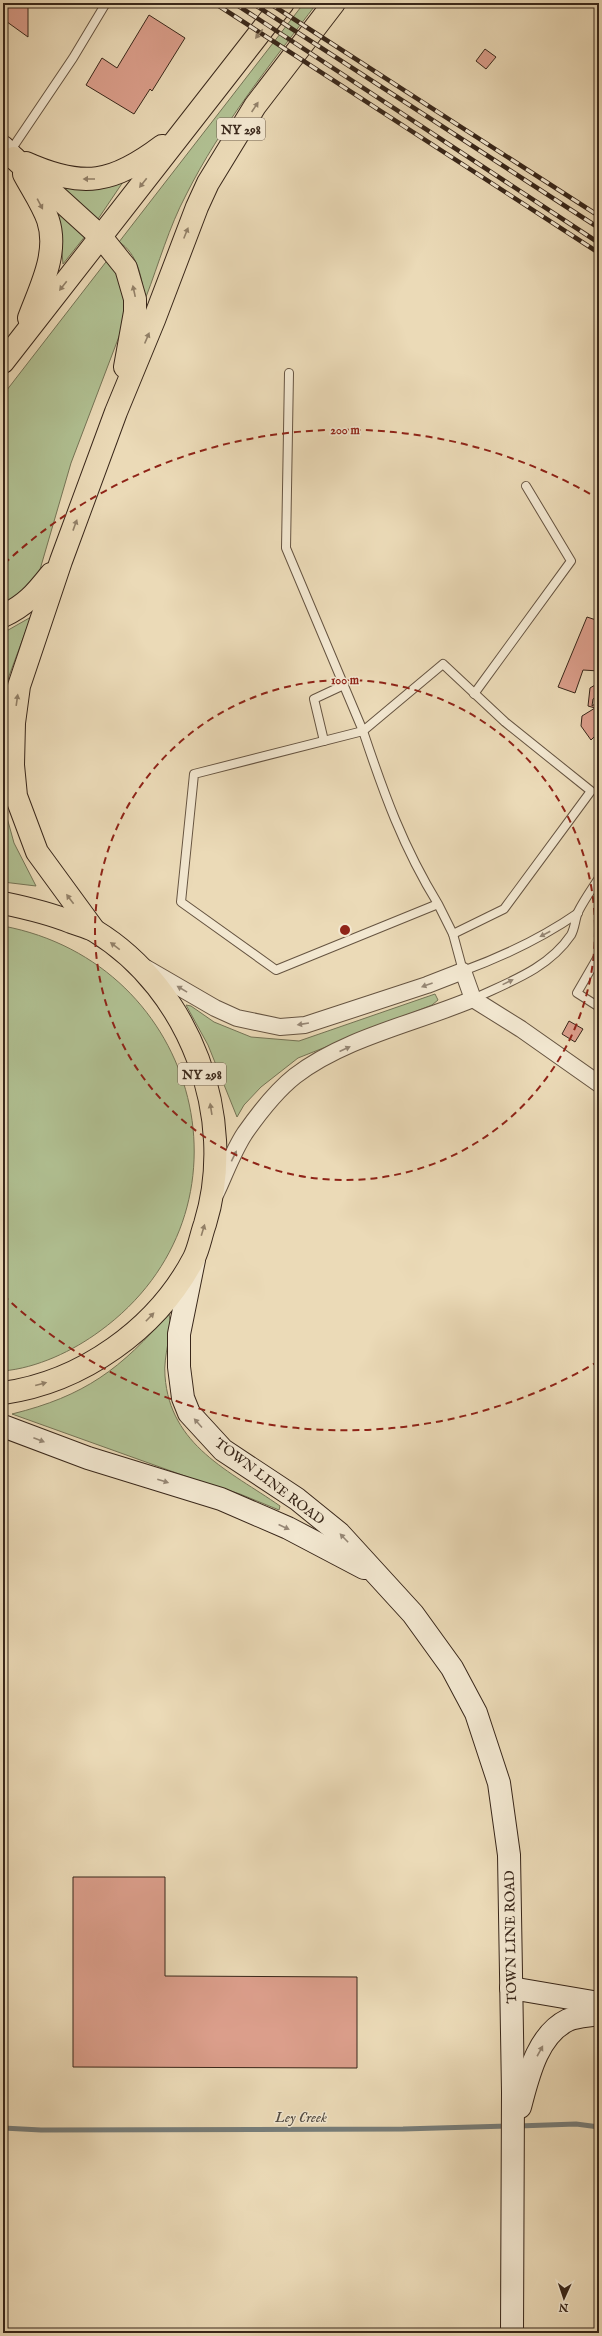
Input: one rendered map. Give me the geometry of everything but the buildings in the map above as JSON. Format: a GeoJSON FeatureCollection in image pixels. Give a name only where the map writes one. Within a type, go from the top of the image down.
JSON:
{"type":"FeatureCollection","features":[{"type":"Feature","properties":{"kind":"main road","name":"NY 298"},"geometry":{"type":"LineString","coordinates":[[3,362],[283,3]]}},
{"type":"Feature","properties":{"kind":"main road","name":"NY 298"},"geometry":{"type":"LineString","coordinates":[[3,1393],[62,1378],[98,1359],[126,1340],[153,1313],[194,1257],[211,1204],[216,1148],[205,1082],[190,1038],[160,993],[136,962],[94,930],[37,852],[16,796],[13,765],[14,723],[19,686],[61,561],[116,412],[154,320],[185,236],[208,183],[256,106],[334,3]]}},
{"type":"Feature","properties":{"kind":"main road"},"geometry":{"type":"LineString","coordinates":[[7,154],[48,172],[74,179],[95,179],[118,174],[139,163],[184,130]]}},
{"type":"Feature","properties":{"kind":"main road"},"geometry":{"type":"LineString","coordinates":[[7,154],[101,237],[126,268],[135,299],[135,312],[116,412]]}},
{"type":"Feature","properties":{"kind":"main road"},"geometry":{"type":"LineString","coordinates":[[7,154],[48,221],[52,247],[48,269],[22,338]]}},
{"type":"Feature","properties":{"kind":"main road"},"geometry":{"type":"LineString","coordinates":[[3,616],[22,606],[34,596],[61,561]]}},
{"type":"Feature","properties":{"kind":"main road"},"geometry":{"type":"LineString","coordinates":[[3,903],[43,911],[94,930]]}},
{"type":"Feature","properties":{"kind":"street"},"geometry":{"type":"LineString","coordinates":[[136,962],[215,1008],[237,1018],[280,1027],[305,1025],[427,985],[463,971],[473,999],[521,1029],[599,1084]]}},
{"type":"Feature","properties":{"kind":"street"},"geometry":{"type":"LineString","coordinates":[[211,1204],[244,1134],[266,1104],[294,1077],[320,1060],[376,1035],[473,999]]}},
{"type":"Feature","properties":{"kind":"street","name":"TOWN LINE ROAD"},"geometry":{"type":"LineString","coordinates":[[194,1257],[180,1334],[179,1367],[183,1398],[189,1413],[223,1450],[297,1499],[339,1533],[414,1614],[452,1668],[476,1713],[499,1783],[509,1855],[511,1988],[519,2089]]}},
{"type":"Feature","properties":{"kind":"street","name":"TOWN LINE ROAD"},"geometry":{"type":"LineString","coordinates":[[3,1426],[88,1458],[221,1499],[288,1528],[380,1576]]}},
{"type":"Feature","properties":{"kind":"street"},"geometry":{"type":"LineString","coordinates":[[511,1988],[599,2003]]}},
{"type":"Feature","properties":{"kind":"street"},"geometry":{"type":"LineString","coordinates":[[512,2333],[511,2171],[512,2139],[519,2089],[552,2032],[569,2020],[599,2014]]}},
{"type":"Feature","properties":{"kind":"lane"},"geometry":{"type":"LineString","coordinates":[[7,154],[74,58],[106,3]]}},
{"type":"Feature","properties":{"kind":"lane"},"geometry":{"type":"LineString","coordinates":[[288,373],[286,548],[363,731],[395,823],[416,869],[438,904],[453,934],[463,971],[519,948],[554,930],[578,913]]}},
{"type":"Feature","properties":{"kind":"lane"},"geometry":{"type":"LineString","coordinates":[[474,694],[571,561],[526,486]]}},
{"type":"Feature","properties":{"kind":"lane"},"geometry":{"type":"LineString","coordinates":[[438,904],[276,970],[181,902],[194,774],[363,731],[443,664],[474,694],[591,790],[504,909],[453,934]]}},
{"type":"Feature","properties":{"kind":"lane"},"geometry":{"type":"LineString","coordinates":[[324,741],[314,699],[344,685]]}},
{"type":"Feature","properties":{"kind":"lane"},"geometry":{"type":"LineString","coordinates":[[473,999],[533,970],[549,960],[561,949],[572,933],[578,913],[599,878]]}},
{"type":"Feature","properties":{"kind":"lane"},"geometry":{"type":"LineString","coordinates":[[599,955],[577,993],[599,1007]]}},
{"type":"Feature","properties":{"kind":"green space"},"geometry":{"type":"Polygon","coordinates":[[[304,3],[317,3],[230,120],[200,169],[174,220],[146,297],[144,297],[138,266],[130,252],[119,242],[304,3]]]}},
{"type":"Feature","properties":{"kind":"green space"},"geometry":{"type":"Polygon","coordinates":[[[123,182],[96,222],[53,183],[123,182]]]}},
{"type":"Feature","properties":{"kind":"green space"},"geometry":{"type":"Polygon","coordinates":[[[51,204],[86,235],[63,264],[60,229],[51,204]]]}},
{"type":"Feature","properties":{"kind":"green space"},"geometry":{"type":"Polygon","coordinates":[[[109,258],[125,283],[126,318],[71,463],[39,573],[32,586],[3,608],[3,395],[109,258]]]}},
{"type":"Feature","properties":{"kind":"green space"},"geometry":{"type":"Polygon","coordinates":[[[31,617],[9,676],[3,704],[3,633],[31,617]]]}},
{"type":"Feature","properties":{"kind":"green space"},"geometry":{"type":"Polygon","coordinates":[[[3,803],[14,843],[36,886],[3,882],[3,803]]]}},
{"type":"Feature","properties":{"kind":"green space"},"geometry":{"type":"Polygon","coordinates":[[[3,926],[71,949],[125,988],[164,1039],[188,1097],[194,1160],[182,1222],[151,1281],[100,1331],[78,1345],[66,1352],[42,1362],[3,1371],[3,926]]]}},
{"type":"Feature","properties":{"kind":"green space"},"geometry":{"type":"Polygon","coordinates":[[[435,994],[438,1000],[432,1005],[298,1058],[261,1087],[244,1105],[237,1117],[208,1045],[186,1005],[191,1006],[214,1022],[251,1037],[299,1041],[435,994]]]}},
{"type":"Feature","properties":{"kind":"green space"},"geometry":{"type":"Polygon","coordinates":[[[169,1313],[170,1328],[165,1360],[165,1376],[169,1400],[178,1421],[190,1439],[206,1454],[223,1468],[280,1506],[279,1510],[240,1494],[196,1480],[12,1414],[38,1407],[61,1398],[100,1378],[134,1350],[169,1313]]]}},
{"type":"Feature","properties":{"kind":"water"},"geometry":{"type":"Polygon","coordinates":[[[599,1649],[599,1739],[595,1682],[599,1649]]]}},
{"type":"Feature","properties":{"kind":"waterway","name":"Ley Creek"},"geometry":{"type":"LineString","coordinates":[[518,2126],[576,2124],[599,2127]]}},
{"type":"Feature","properties":{"kind":"waterway","name":"Ley Creek"},"geometry":{"type":"LineString","coordinates":[[3,2128],[41,2130],[403,2129],[508,2126]]}},
{"type":"Feature","properties":{"kind":"railway"},"geometry":{"type":"LineString","coordinates":[[234,3],[599,243]]}},
{"type":"Feature","properties":{"kind":"railway"},"geometry":{"type":"LineString","coordinates":[[252,3],[599,228]]}},
{"type":"Feature","properties":{"kind":"railway"},"geometry":{"type":"LineString","coordinates":[[269,3],[599,216]]}},
{"type":"Feature","properties":{"kind":"railway"},"geometry":{"type":"LineString","coordinates":[[219,6],[599,253]]}}]}
